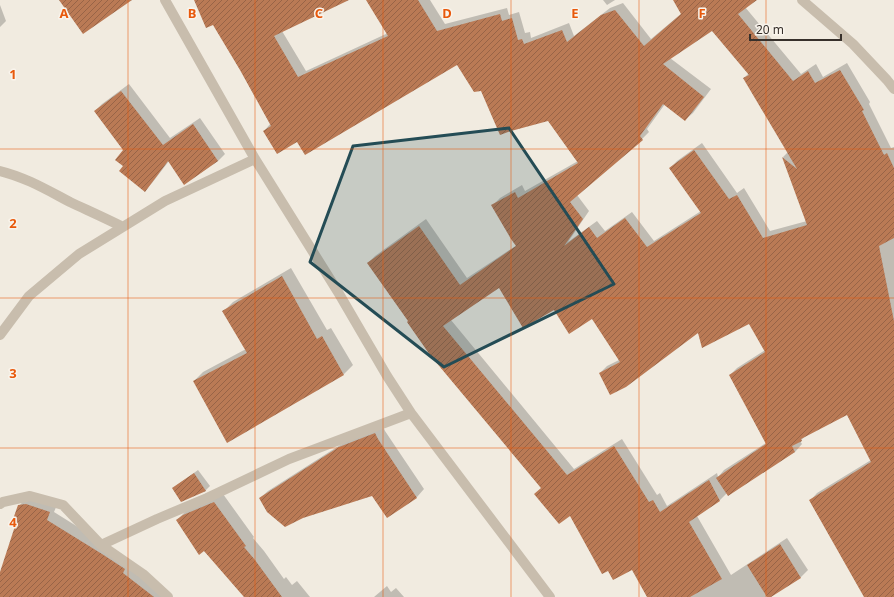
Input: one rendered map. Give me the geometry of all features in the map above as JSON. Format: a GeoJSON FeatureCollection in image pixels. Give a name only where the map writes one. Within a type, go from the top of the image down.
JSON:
{"type":"FeatureCollection","features":[{"type":"Feature","properties":{"kind":"street"},"geometry":{"type":"LineString","coordinates":[[165,0],[255,159],[338,292],[386,376],[411,413],[550,597]]}},
{"type":"Feature","properties":{"kind":"street"},"geometry":{"type":"LineString","coordinates":[[802,0],[853,44],[888,80],[894,89]]}},
{"type":"Feature","properties":{"kind":"street"},"geometry":{"type":"LineString","coordinates":[[0,335],[29,296],[79,254],[165,201],[255,159]]}},
{"type":"Feature","properties":{"kind":"street"},"geometry":{"type":"LineString","coordinates":[[0,171],[12,174],[48,189],[69,201],[123,227]]}},
{"type":"Feature","properties":{"kind":"street"},"geometry":{"type":"LineString","coordinates":[[101,545],[157,518],[207,498],[289,458],[411,413]]}},
{"type":"Feature","properties":{"kind":"street"},"geometry":{"type":"LineString","coordinates":[[0,504],[30,496],[63,505],[101,545],[143,574],[168,597]]}},
{"type":"Feature","properties":{"kind":"highlighted area"},"geometry":{"type":"Polygon","coordinates":[[[509,128],[614,284],[444,367],[310,262],[353,146],[509,128]]]}},
{"type":"Feature","properties":{"kind":"building"},"geometry":{"type":"Polygon","coordinates":[[[59,0],[132,0],[83,34],[59,0]]]}},
{"type":"Feature","properties":{"kind":"building"},"geometry":{"type":"Polygon","coordinates":[[[194,0],[349,0],[274,36],[298,77],[388,36],[366,0],[418,0],[437,31],[500,14],[502,21],[512,18],[518,40],[522,39],[524,44],[562,30],[567,42],[601,15],[615,10],[644,46],[681,14],[673,0],[757,0],[738,14],[793,81],[808,71],[815,83],[840,70],[864,110],[862,111],[884,155],[887,153],[894,168],[894,238],[879,246],[894,321],[894,597],[864,597],[809,500],[871,462],[847,415],[801,439],[802,441],[792,446],[795,452],[728,496],[716,478],[766,444],[729,375],[765,352],[749,324],[702,348],[698,333],[626,387],[610,395],[599,373],[620,362],[592,319],[569,334],[554,310],[523,328],[499,288],[443,326],[567,475],[614,446],[649,502],[653,500],[660,512],[709,480],[720,501],[689,522],[722,579],[690,597],[647,597],[632,570],[613,580],[608,571],[602,574],[570,516],[559,524],[534,494],[541,488],[430,355],[367,263],[419,226],[460,285],[516,246],[491,205],[515,192],[518,198],[578,163],[548,121],[500,135],[481,91],[474,92],[457,65],[305,155],[297,142],[277,154],[263,131],[271,126],[240,70],[213,25],[206,28],[194,0]],[[712,31],[663,64],[704,97],[685,121],[663,104],[640,136],[643,140],[570,202],[583,219],[564,246],[589,227],[597,238],[625,218],[647,247],[701,213],[669,168],[694,150],[729,199],[737,195],[763,238],[807,225],[782,157],[797,169],[743,78],[749,75],[712,31]]]}},
{"type":"Feature","properties":{"kind":"building"},"geometry":{"type":"Polygon","coordinates":[[[121,91],[163,145],[193,124],[218,161],[184,185],[168,161],[145,192],[119,171],[123,166],[115,160],[123,150],[94,111],[121,91]]]}},
{"type":"Feature","properties":{"kind":"building"},"geometry":{"type":"Polygon","coordinates":[[[282,276],[317,339],[322,336],[344,375],[227,443],[193,381],[247,353],[222,311],[282,276]]]}},
{"type":"Feature","properties":{"kind":"building"},"geometry":{"type":"Polygon","coordinates":[[[375,433],[417,498],[387,518],[372,496],[303,518],[285,527],[267,512],[259,498],[339,447],[375,433]]]}},
{"type":"Feature","properties":{"kind":"building"},"geometry":{"type":"Polygon","coordinates":[[[194,473],[206,491],[181,502],[172,488],[194,473]]]}},
{"type":"Feature","properties":{"kind":"building"},"geometry":{"type":"Polygon","coordinates":[[[214,502],[246,546],[244,547],[282,597],[244,597],[204,551],[199,555],[176,520],[183,515],[214,502]]]}},
{"type":"Feature","properties":{"kind":"building"},"geometry":{"type":"Polygon","coordinates":[[[26,504],[50,512],[47,520],[125,569],[123,573],[154,597],[0,597],[0,572],[15,526],[11,525],[18,505],[26,504]]]}},
{"type":"Feature","properties":{"kind":"building"},"geometry":{"type":"Polygon","coordinates":[[[780,544],[801,578],[771,597],[767,597],[747,565],[780,544]]]}}]}
